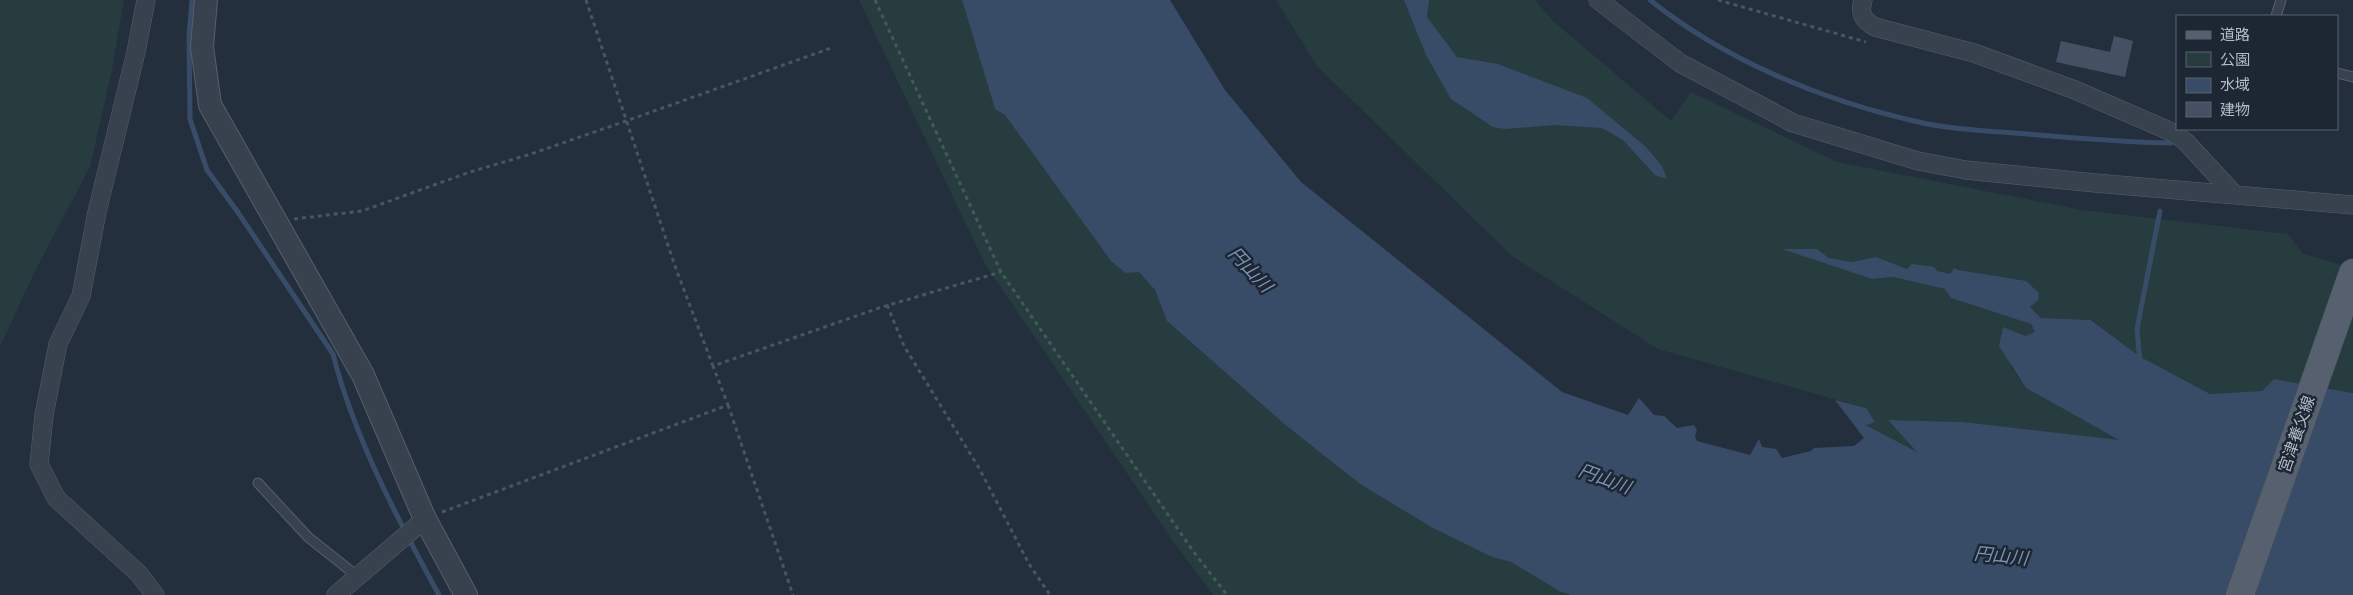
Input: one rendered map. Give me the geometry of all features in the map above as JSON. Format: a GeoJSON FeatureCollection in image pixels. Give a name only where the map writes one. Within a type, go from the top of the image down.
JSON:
{"type":"FeatureCollection","features":[{"type":"Feature","properties":{"kind":"main road","name":"宮津養父線"},"geometry":{"type":"LineString","coordinates":[[2240,595],[2353,273]]}},
{"type":"Feature","properties":{"kind":"street"},"geometry":{"type":"LineString","coordinates":[[146,0],[136,52],[97,212],[81,296],[58,344],[44,415],[39,464],[56,498],[138,574],[156,595]]}},
{"type":"Feature","properties":{"kind":"street"},"geometry":{"type":"LineString","coordinates":[[206,0],[202,47],[210,105],[363,375],[425,518],[466,595]]}},
{"type":"Feature","properties":{"kind":"street"},"geometry":{"type":"LineString","coordinates":[[1598,0],[1680,63],[1793,122],[1864,146],[1918,161],[1966,170],[2353,204]]}},
{"type":"Feature","properties":{"kind":"street"},"geometry":{"type":"LineString","coordinates":[[1863,0],[1860,10],[1865,20],[1875,27],[1974,53],[2074,90],[2174,133],[2186,142],[2235,195]]}},
{"type":"Feature","properties":{"kind":"street"},"geometry":{"type":"LineString","coordinates":[[336,595],[425,518]]}},
{"type":"Feature","properties":{"kind":"lane"},"geometry":{"type":"LineString","coordinates":[[2276,15],[2281,0]]}},
{"type":"Feature","properties":{"kind":"lane"},"geometry":{"type":"LineString","coordinates":[[2338,73],[2353,77]]}},
{"type":"Feature","properties":{"kind":"lane"},"geometry":{"type":"LineString","coordinates":[[258,483],[308,536],[357,576]]}},
{"type":"Feature","properties":{"kind":"path"},"geometry":{"type":"LineString","coordinates":[[586,0],[676,270],[728,405],[793,595]]}},
{"type":"Feature","properties":{"kind":"path"},"geometry":{"type":"LineString","coordinates":[[875,0],[1001,272],[1192,551],[1227,595]]}},
{"type":"Feature","properties":{"kind":"path"},"geometry":{"type":"LineString","coordinates":[[1718,0],[1866,42],[1875,27]]}},
{"type":"Feature","properties":{"kind":"path"},"geometry":{"type":"LineString","coordinates":[[276,221],[362,211],[470,172],[531,154],[626,121],[831,48]]}},
{"type":"Feature","properties":{"kind":"path"},"geometry":{"type":"LineString","coordinates":[[713,366],[887,305],[1001,272]]}},
{"type":"Feature","properties":{"kind":"path"},"geometry":{"type":"LineString","coordinates":[[887,305],[904,346],[979,468],[1028,564],[1050,595]]}},
{"type":"Feature","properties":{"kind":"path"},"geometry":{"type":"LineString","coordinates":[[425,518],[728,405]]}},
{"type":"Feature","properties":{"kind":"green space"},"geometry":{"type":"Polygon","coordinates":[[[0,0],[124,0],[112,70],[90,167],[34,273],[0,347],[0,0]]]}},
{"type":"Feature","properties":{"kind":"green space"},"geometry":{"type":"Polygon","coordinates":[[[859,0],[962,0],[995,109],[1005,115],[1111,261],[1126,272],[1139,272],[1155,290],[1167,321],[1283,423],[1360,484],[1431,527],[1492,557],[1511,562],[1559,591],[1571,595],[1213,595],[1173,541],[985,264],[859,0]]]}},
{"type":"Feature","properties":{"kind":"green space"},"geometry":{"type":"Polygon","coordinates":[[[1276,0],[1535,0],[1553,21],[1671,121],[1691,92],[1837,162],[2082,210],[2288,234],[2303,254],[2353,268],[2353,393],[2275,379],[2262,391],[2210,394],[2139,356],[2092,320],[2041,318],[2030,307],[1954,268],[1950,274],[1907,269],[1876,257],[1852,262],[1829,258],[1817,249],[1785,249],[1872,279],[1893,277],[1945,289],[1951,298],[2031,324],[2035,332],[2025,336],[2011,367],[2026,388],[2121,441],[1963,422],[1889,420],[1919,453],[1865,424],[1875,422],[1865,408],[1658,349],[1512,256],[1317,66],[1276,0]]]}},
{"type":"Feature","properties":{"kind":"water","name":"円山川"},"geometry":{"type":"Polygon","coordinates":[[[962,0],[1170,0],[1225,90],[1301,182],[1562,392],[1628,415],[1639,398],[1654,415],[1664,416],[1677,428],[1694,425],[1697,430],[1695,436],[1697,441],[1750,455],[1759,439],[1762,447],[1776,449],[1782,458],[1811,451],[1814,448],[1854,446],[1864,438],[1835,400],[1866,408],[1875,422],[1866,425],[1917,452],[1888,420],[1963,422],[2119,440],[2026,388],[1999,346],[2003,327],[2025,336],[2035,332],[2031,324],[1951,298],[1945,289],[1893,277],[1872,279],[1782,249],[1817,249],[1829,258],[1852,262],[1876,257],[1907,269],[1912,264],[1934,267],[1937,271],[1950,274],[1954,268],[2026,281],[2039,293],[2038,300],[2030,307],[2041,318],[2091,320],[2139,356],[2210,394],[2262,391],[2274,379],[2353,393],[2353,595],[1571,595],[1559,591],[1511,562],[1492,557],[1431,527],[1360,484],[1283,423],[1167,321],[1155,290],[1139,272],[1126,273],[1111,261],[1005,115],[995,109],[962,0]]]}},
{"type":"Feature","properties":{"kind":"water"},"geometry":{"type":"Polygon","coordinates":[[[1404,0],[1429,0],[1427,17],[1457,57],[1498,64],[1587,98],[1646,147],[1662,166],[1667,179],[1655,175],[1623,140],[1602,128],[1555,125],[1505,129],[1493,127],[1451,99],[1426,55],[1404,0]]]}},
{"type":"Feature","properties":{"kind":"building"},"geometry":{"type":"Polygon","coordinates":[[[2114,36],[2133,41],[2125,77],[2056,62],[2061,41],[2110,52],[2114,36]]]}},
{"type":"Feature","properties":{"kind":"waterway"},"geometry":{"type":"LineString","coordinates":[[192,0],[189,36],[190,119],[207,170],[237,211],[333,354],[353,416],[378,478],[439,595]]}},
{"type":"Feature","properties":{"kind":"waterway"},"geometry":{"type":"LineString","coordinates":[[1650,0],[1679,22],[1742,59],[1809,89],[1879,112],[1928,124],[1956,128],[2099,140],[2171,143]]}},
{"type":"Feature","properties":{"kind":"waterway"},"geometry":{"type":"LineString","coordinates":[[2140,363],[2137,329],[2160,211]]}}]}
